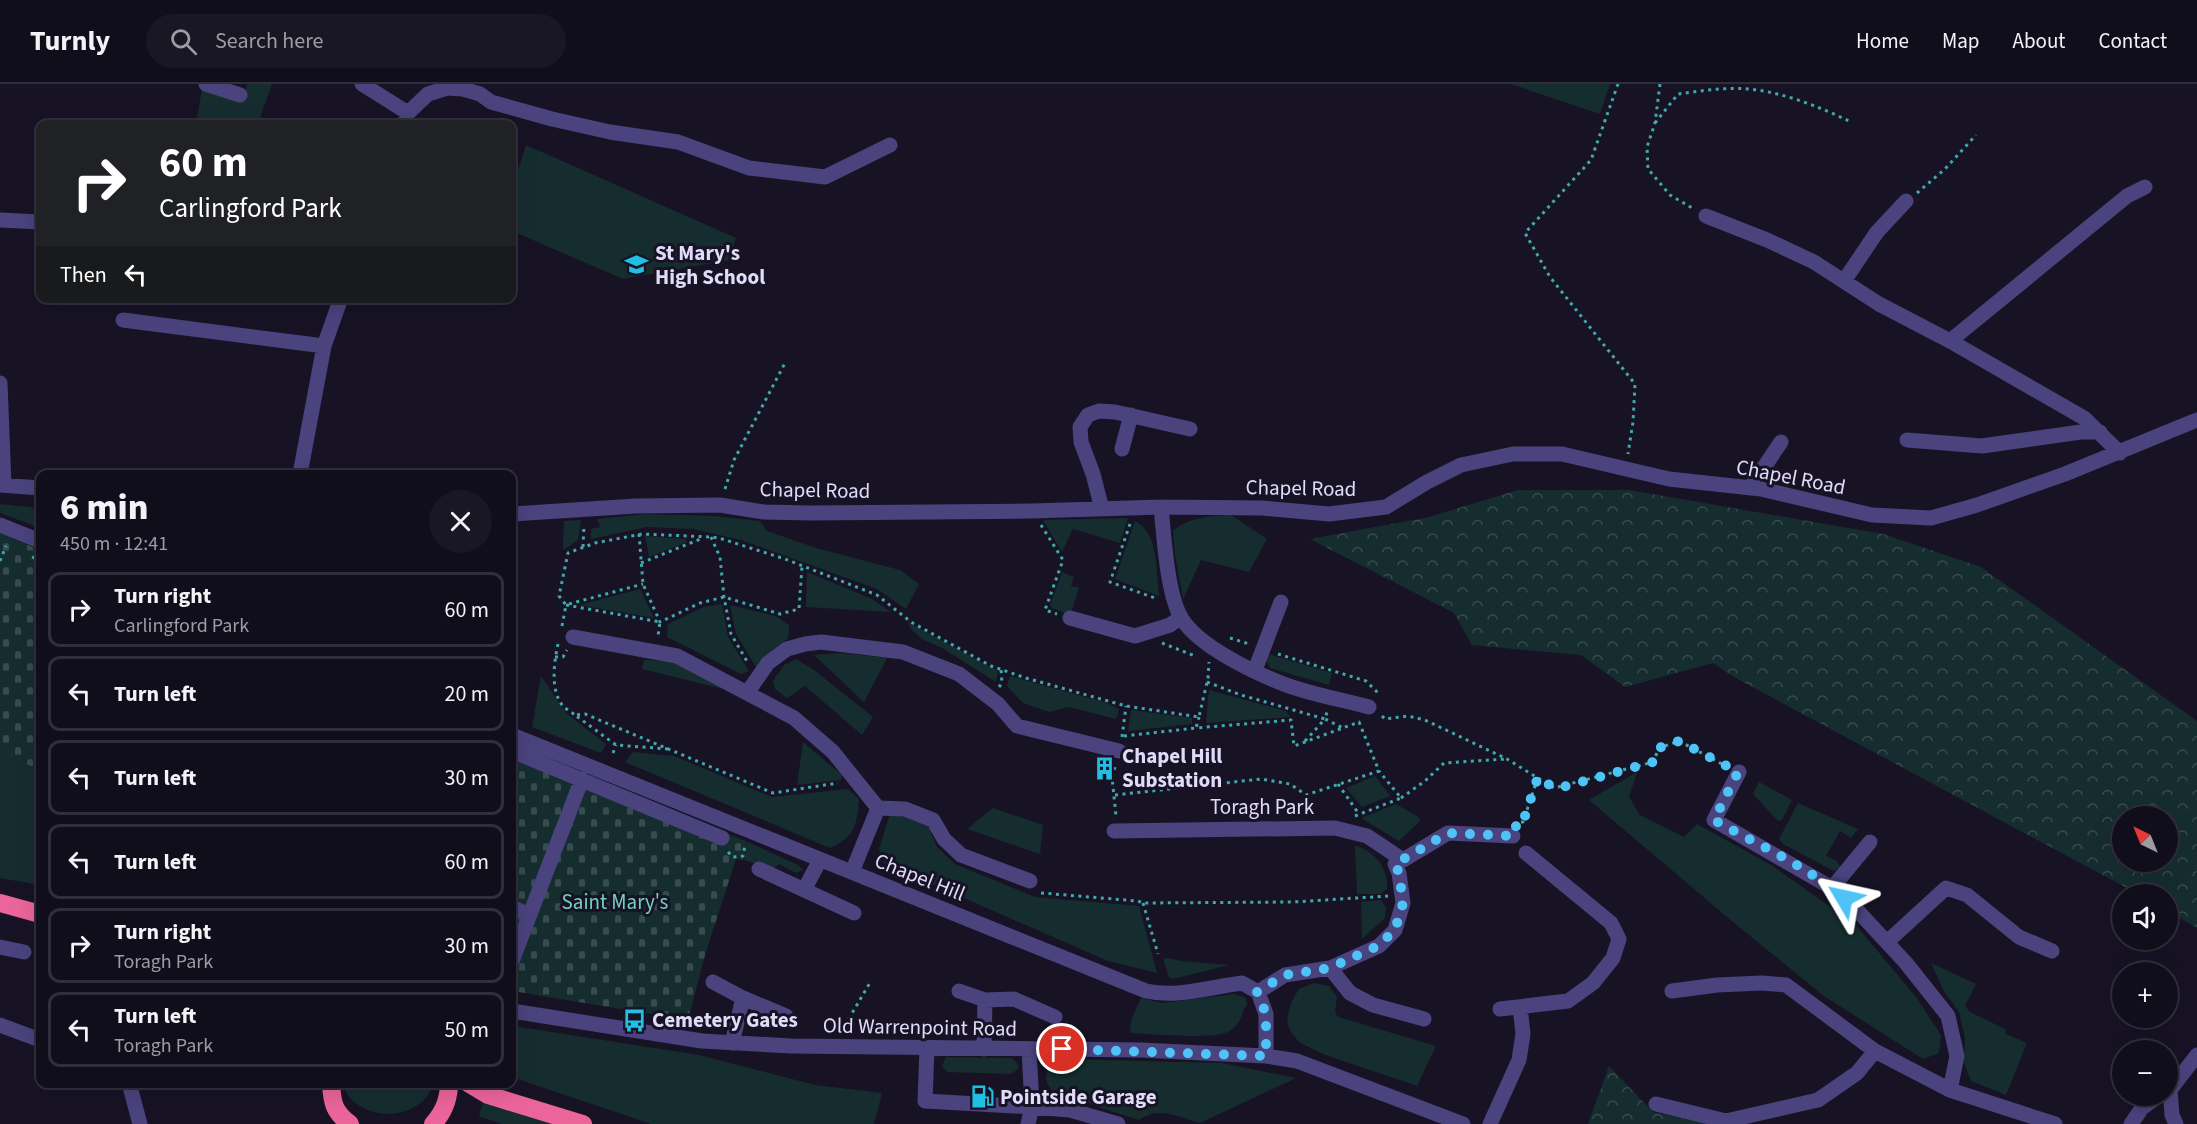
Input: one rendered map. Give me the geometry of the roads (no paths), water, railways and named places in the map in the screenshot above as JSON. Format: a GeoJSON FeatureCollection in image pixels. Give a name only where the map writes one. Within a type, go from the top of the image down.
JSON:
{"type":"FeatureCollection","features":[{"type":"Feature","properties":{"kind":"highway"},"geometry":{"type":"LineString","coordinates":[[0,903],[36,913]]}},
{"type":"Feature","properties":{"kind":"highway"},"geometry":{"type":"LineString","coordinates":[[330,1088],[343,1121]]}},
{"type":"Feature","properties":{"kind":"highway"},"geometry":{"type":"LineString","coordinates":[[433,1124],[446,1103],[448,1088]]}},
{"type":"Feature","properties":{"kind":"highway"},"geometry":{"type":"LineString","coordinates":[[476,1088],[488,1095],[583,1124]]}},
{"type":"Feature","properties":{"kind":"street"},"geometry":{"type":"LineString","coordinates":[[206,84],[240,95]]}},
{"type":"Feature","properties":{"kind":"street"},"geometry":{"type":"LineString","coordinates":[[362,84],[406,119],[428,94],[447,88],[463,89],[480,94],[492,102],[552,119],[610,132],[678,142],[749,168],[825,177],[890,145]]}},
{"type":"Feature","properties":{"kind":"street"},"geometry":{"type":"LineString","coordinates":[[1950,341],[2127,196],[2145,187]]}},
{"type":"Feature","properties":{"kind":"street"},"geometry":{"type":"LineString","coordinates":[[1844,281],[1876,232],[1906,201]]}},
{"type":"Feature","properties":{"kind":"street"},"geometry":{"type":"LineString","coordinates":[[1706,216],[1767,240],[1814,262],[1879,304],[1950,341],[2084,418],[2120,453]]}},
{"type":"Feature","properties":{"kind":"street"},"geometry":{"type":"LineString","coordinates":[[0,220],[36,222]]}},
{"type":"Feature","properties":{"kind":"street"},"geometry":{"type":"LineString","coordinates":[[301,470],[324,346],[339,303]]}},
{"type":"Feature","properties":{"kind":"street"},"geometry":{"type":"LineString","coordinates":[[123,320],[324,346]]}},
{"type":"Feature","properties":{"kind":"street"},"geometry":{"type":"LineString","coordinates":[[0,382],[2,485],[36,488]]}},
{"type":"Feature","properties":{"kind":"street"},"geometry":{"type":"LineString","coordinates":[[1102,509],[1093,474],[1081,442],[1080,427],[1088,415],[1099,411],[1190,429]]}},
{"type":"Feature","properties":{"kind":"street"},"geometry":{"type":"LineString","coordinates":[[1122,449],[1131,416]]}},
{"type":"Feature","properties":{"kind":"street","name":"Chapel Road"},"geometry":{"type":"LineString","coordinates":[[516,514],[636,506],[720,505],[764,512],[811,513],[1032,512],[1161,507],[1262,508],[1329,514],[1386,507],[1461,465],[1513,454],[1562,454],[1669,479],[1761,489],[1872,515],[1930,518],[1977,505],[2120,453],[2197,420]]}},
{"type":"Feature","properties":{"kind":"street"},"geometry":{"type":"LineString","coordinates":[[1907,441],[1982,446],[2081,432],[2100,432]]}},
{"type":"Feature","properties":{"kind":"street"},"geometry":{"type":"LineString","coordinates":[[1750,488],[1781,442]]}},
{"type":"Feature","properties":{"kind":"street"},"geometry":{"type":"LineString","coordinates":[[1161,507],[1170,586],[1181,618],[1197,637],[1233,659],[1281,683],[1376,708]]}},
{"type":"Feature","properties":{"kind":"street"},"geometry":{"type":"LineString","coordinates":[[0,525],[36,539]]}},
{"type":"Feature","properties":{"kind":"street"},"geometry":{"type":"LineString","coordinates":[[1255,670],[1281,602]]}},
{"type":"Feature","properties":{"kind":"street"},"geometry":{"type":"LineString","coordinates":[[1070,618],[1135,636],[1170,625],[1181,618]]}},
{"type":"Feature","properties":{"kind":"street"},"geometry":{"type":"LineString","coordinates":[[573,638],[676,656],[794,718],[833,752],[878,808]]}},
{"type":"Feature","properties":{"kind":"street"},"geometry":{"type":"LineString","coordinates":[[747,693],[768,663],[787,649],[805,644],[821,642],[903,652],[959,675],[998,704],[1017,726],[1119,751]]}},
{"type":"Feature","properties":{"kind":"street","name":"Chapel Hill"},"geometry":{"type":"LineString","coordinates":[[516,737],[1146,991],[1178,993],[1242,982],[1257,992]]}},
{"type":"Feature","properties":{"kind":"street"},"geometry":{"type":"LineString","coordinates":[[516,753],[722,838]]}},
{"type":"Feature","properties":{"kind":"street"},"geometry":{"type":"LineString","coordinates":[[1738,772],[1714,820],[1832,888],[1856,909],[1887,942],[1948,1016],[1957,1056],[1950,1090]]}},
{"type":"Feature","properties":{"kind":"street"},"geometry":{"type":"LineString","coordinates":[[516,950],[582,779]]}},
{"type":"Feature","properties":{"kind":"street"},"geometry":{"type":"LineString","coordinates":[[852,872],[878,808]]}},
{"type":"Feature","properties":{"kind":"street"},"geometry":{"type":"LineString","coordinates":[[878,808],[905,809],[933,820],[944,839],[961,855],[1030,881]]}},
{"type":"Feature","properties":{"kind":"street","name":"Toragh Park"},"geometry":{"type":"LineString","coordinates":[[1115,826],[1335,828],[1367,836],[1403,860]]}},
{"type":"Feature","properties":{"kind":"street"},"geometry":{"type":"LineString","coordinates":[[1266,1056],[1266,1014],[1257,992],[1285,975],[1330,968],[1378,946],[1395,930],[1403,903],[1399,873],[1395,864],[1448,833],[1514,836]]}},
{"type":"Feature","properties":{"kind":"street"},"geometry":{"type":"LineString","coordinates":[[1832,888],[1870,842]]}},
{"type":"Feature","properties":{"kind":"street"},"geometry":{"type":"LineString","coordinates":[[1500,1008],[1568,1001],[1593,983],[1613,958],[1619,939],[1611,923],[1526,853]]}},
{"type":"Feature","properties":{"kind":"street"},"geometry":{"type":"LineString","coordinates":[[804,890],[820,860]]}},
{"type":"Feature","properties":{"kind":"street"},"geometry":{"type":"LineString","coordinates":[[759,869],[854,913]]}},
{"type":"Feature","properties":{"kind":"street"},"geometry":{"type":"LineString","coordinates":[[1887,942],[1946,888],[1967,895],[2019,937],[2052,951]]}},
{"type":"Feature","properties":{"kind":"street"},"geometry":{"type":"LineString","coordinates":[[516,910],[529,915]]}},
{"type":"Feature","properties":{"kind":"street"},"geometry":{"type":"LineString","coordinates":[[0,947],[24,952]]}},
{"type":"Feature","properties":{"kind":"street"},"geometry":{"type":"LineString","coordinates":[[1330,968],[1350,993],[1373,1005],[1424,1019]]}},
{"type":"Feature","properties":{"kind":"street"},"geometry":{"type":"LineString","coordinates":[[713,982],[743,998],[786,1016]]}},
{"type":"Feature","properties":{"kind":"street"},"geometry":{"type":"LineString","coordinates":[[1672,991],[1717,985],[1762,983],[1786,985],[1875,1050],[1950,1090],[2036,1121],[2055,1124]]}},
{"type":"Feature","properties":{"kind":"street"},"geometry":{"type":"LineString","coordinates":[[959,991],[985,1000],[1014,999],[1055,1017]]}},
{"type":"Feature","properties":{"kind":"street"},"geometry":{"type":"LineString","coordinates":[[732,1042],[743,998]]}},
{"type":"Feature","properties":{"kind":"street"},"geometry":{"type":"LineString","coordinates":[[984,1049],[985,1000]]}},
{"type":"Feature","properties":{"kind":"street"},"geometry":{"type":"LineString","coordinates":[[1490,1124],[1519,1060],[1523,1034],[1520,1007]]}},
{"type":"Feature","properties":{"kind":"street","name":"Old Warrenpoint Road"},"geometry":{"type":"LineString","coordinates":[[516,1012],[702,1041],[833,1047],[1141,1050],[1266,1056],[1298,1060],[1431,1118],[1463,1124]]}},
{"type":"Feature","properties":{"kind":"street"},"geometry":{"type":"LineString","coordinates":[[0,1025],[36,1038]]}},
{"type":"Feature","properties":{"kind":"street"},"geometry":{"type":"LineString","coordinates":[[927,1048],[925,1101],[1070,1110],[1118,1124]]}},
{"type":"Feature","properties":{"kind":"street"},"geometry":{"type":"LineString","coordinates":[[1028,1124],[1032,1107],[1029,1049]]}},
{"type":"Feature","properties":{"kind":"street"},"geometry":{"type":"LineString","coordinates":[[1656,1104],[1726,1121],[1818,1100],[1857,1073],[1875,1050]]}},
{"type":"Feature","properties":{"kind":"street"},"geometry":{"type":"LineString","coordinates":[[2178,1078],[2197,1055]]}},
{"type":"Feature","properties":{"kind":"street"},"geometry":{"type":"LineString","coordinates":[[130,1088],[140,1124]]}},
{"type":"Feature","properties":{"kind":"street"},"geometry":{"type":"LineString","coordinates":[[2131,1124],[2145,1106]]}},
{"type":"Feature","properties":{"kind":"street"},"geometry":{"type":"LineString","coordinates":[[2170,1106],[2176,1124]]}},
{"type":"Feature","properties":{"kind":"place","name":"St Mary's High School"},"geometry":{"type":"Point","coordinates":[637,265]}},
{"type":"Feature","properties":{"kind":"place","name":"Chapel Hill Substation"},"geometry":{"type":"Point","coordinates":[1104,768]}},
{"type":"Feature","properties":{"kind":"place","name":"Cemetery Gates"},"geometry":{"type":"Point","coordinates":[634,1020]}},
{"type":"Feature","properties":{"kind":"place","name":"Pointside Garage"},"geometry":{"type":"Point","coordinates":[982,1097]}},
{"type":"Feature","properties":{"kind":"park label","name":"Saint Mary's"},"geometry":{"type":"Point","coordinates":[615,902]}}]}
